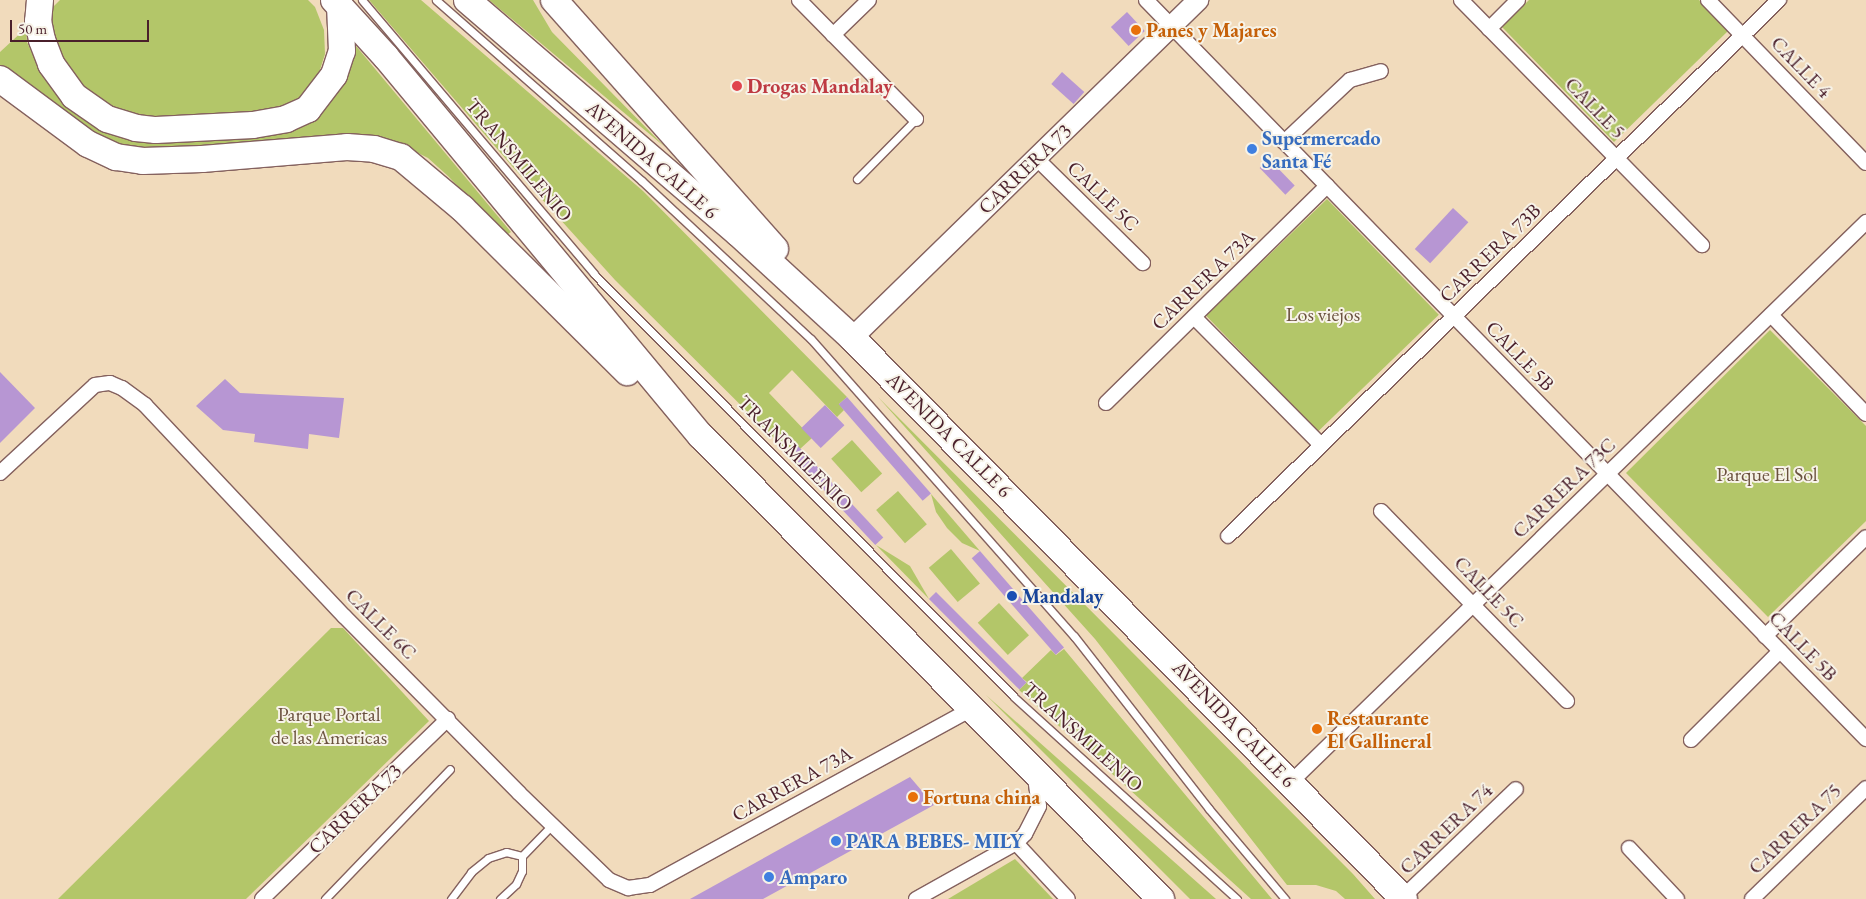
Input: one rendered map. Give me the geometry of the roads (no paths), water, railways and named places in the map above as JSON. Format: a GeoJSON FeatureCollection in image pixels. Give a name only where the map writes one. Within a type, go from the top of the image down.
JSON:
{"type":"FeatureCollection","features":[{"type":"Feature","properties":{"kind":"highway"},"geometry":{"type":"LineString","coordinates":[[40,0],[38,21],[50,64],[74,96],[107,119],[156,130],[253,125],[286,119],[308,109],[334,75],[342,51],[346,2]]}},
{"type":"Feature","properties":{"kind":"highway","name":"AVENIDA CALLE 6"},"geometry":{"type":"LineString","coordinates":[[467,0],[738,234],[852,338],[1404,898]]}},
{"type":"Feature","properties":{"kind":"highway"},"geometry":{"type":"LineString","coordinates":[[554,0],[585,38],[704,166],[852,338]]}},
{"type":"Feature","properties":{"kind":"highway"},"geometry":{"type":"LineString","coordinates":[[346,2],[574,288],[701,436],[1161,899]]}},
{"type":"Feature","properties":{"kind":"highway"},"geometry":{"type":"LineString","coordinates":[[0,79],[88,144],[116,157],[143,161],[202,159],[347,147],[374,149],[401,157],[462,208],[611,358],[701,436]]}},
{"type":"Feature","properties":{"kind":"street"},"geometry":{"type":"LineString","coordinates":[[799,0],[916,119]]}},
{"type":"Feature","properties":{"kind":"street"},"geometry":{"type":"LineString","coordinates":[[833,35],[869,0]]}},
{"type":"Feature","properties":{"kind":"street","name":"CALLE 5B"},"geometry":{"type":"LineString","coordinates":[[1146,0],[1866,739]]}},
{"type":"Feature","properties":{"kind":"street","name":"CARRERA 73"},"geometry":{"type":"LineString","coordinates":[[852,338],[1198,0]]}},
{"type":"Feature","properties":{"kind":"street","name":"CALLE 5"},"geometry":{"type":"LineString","coordinates":[[1461,0],[1702,245]]}},
{"type":"Feature","properties":{"kind":"street"},"geometry":{"type":"LineString","coordinates":[[1489,29],[1518,0]]}},
{"type":"Feature","properties":{"kind":"street","name":"CALLE 4"},"geometry":{"type":"LineString","coordinates":[[1708,0],[1866,163]]}},
{"type":"Feature","properties":{"kind":"street","name":"CARRERA 73B"},"geometry":{"type":"LineString","coordinates":[[1228,536],[1779,0]]}},
{"type":"Feature","properties":{"kind":"street"},"geometry":{"type":"LineString","coordinates":[[1284,142],[1350,80],[1381,71]]}},
{"type":"Feature","properties":{"kind":"street","name":"CALLE 5C"},"geometry":{"type":"LineString","coordinates":[[1036,158],[1143,263]]}},
{"type":"Feature","properties":{"kind":"street","name":"CARRERA 73A"},"geometry":{"type":"LineString","coordinates":[[1106,403],[1327,186]]}},
{"type":"Feature","properties":{"kind":"street","name":"CARRERA 73C"},"geometry":{"type":"LineString","coordinates":[[1291,782],[1866,222]]}},
{"type":"Feature","properties":{"kind":"street"},"geometry":{"type":"LineString","coordinates":[[1771,315],[1866,414]]}},
{"type":"Feature","properties":{"kind":"street"},"geometry":{"type":"LineString","coordinates":[[1194,317],[1321,445]]}},
{"type":"Feature","properties":{"kind":"street","name":"CALLE 6C"},"geometry":{"type":"LineString","coordinates":[[0,473],[95,385],[110,383],[145,405],[344,616],[552,825],[609,880],[628,888]]}},
{"type":"Feature","properties":{"kind":"street","name":"CALLE 5C"},"geometry":{"type":"LineString","coordinates":[[1381,511],[1567,701]]}},
{"type":"Feature","properties":{"kind":"street"},"geometry":{"type":"LineString","coordinates":[[1765,636],[1866,537]]}},
{"type":"Feature","properties":{"kind":"street"},"geometry":{"type":"LineString","coordinates":[[1690,740],[1780,651]]}},
{"type":"Feature","properties":{"kind":"street","name":"CARRERA 73A"},"geometry":{"type":"LineString","coordinates":[[628,888],[650,884],[972,709]]}},
{"type":"Feature","properties":{"kind":"street","name":"CARRERA 73"},"geometry":{"type":"LineString","coordinates":[[262,899],[448,719]]}},
{"type":"Feature","properties":{"kind":"street"},"geometry":{"type":"LineString","coordinates":[[916,899],[1016,843],[1035,820],[1039,806],[1033,770]]}},
{"type":"Feature","properties":{"kind":"street","name":"CARRERA 75"},"geometry":{"type":"LineString","coordinates":[[1752,899],[1866,788]]}},
{"type":"Feature","properties":{"kind":"street","name":"CARRERA 74"},"geometry":{"type":"LineString","coordinates":[[1404,898],[1516,789]]}},
{"type":"Feature","properties":{"kind":"street"},"geometry":{"type":"LineString","coordinates":[[1016,843],[1068,899]]}},
{"type":"Feature","properties":{"kind":"street"},"geometry":{"type":"LineString","coordinates":[[1629,848],[1677,899]]}},
{"type":"Feature","properties":{"kind":"lane","name":"TRANSMILENIO"},"geometry":{"type":"LineString","coordinates":[[436,0],[642,181],[818,346],[1074,636],[1203,802],[1285,899]]}},
{"type":"Feature","properties":{"kind":"lane","name":"TRANSMILENIO"},"geometry":{"type":"LineString","coordinates":[[346,2],[594,274],[1014,697],[1238,899]]}},
{"type":"Feature","properties":{"kind":"lane"},"geometry":{"type":"LineString","coordinates":[[858,179],[916,119]]}},
{"type":"Feature","properties":{"kind":"lane"},"geometry":{"type":"LineString","coordinates":[[325,899],[450,770]]}},
{"type":"Feature","properties":{"kind":"lane"},"geometry":{"type":"LineString","coordinates":[[500,899],[516,884],[522,871],[522,856],[552,825]]}},
{"type":"Feature","properties":{"kind":"lane"},"geometry":{"type":"LineString","coordinates":[[451,899],[471,872],[488,858],[506,852],[522,856]]}},
{"type":"Feature","properties":{"kind":"place","name":"Panes y Majares"},"geometry":{"type":"Point","coordinates":[1136,30]}},
{"type":"Feature","properties":{"kind":"place","name":"Drogas Mandalay"},"geometry":{"type":"Point","coordinates":[737,86]}},
{"type":"Feature","properties":{"kind":"place","name":"Supermercado Santa Fé"},"geometry":{"type":"Point","coordinates":[1252,149]}},
{"type":"Feature","properties":{"kind":"place","name":"Mandalay"},"geometry":{"type":"Point","coordinates":[1012,596]}},
{"type":"Feature","properties":{"kind":"place","name":"Restaurante El Gallineral"},"geometry":{"type":"Point","coordinates":[1317,729]}},
{"type":"Feature","properties":{"kind":"place","name":"Fortuna china"},"geometry":{"type":"Point","coordinates":[913,797]}},
{"type":"Feature","properties":{"kind":"place","name":"PARA BEBES- MILY"},"geometry":{"type":"Point","coordinates":[836,841]}},
{"type":"Feature","properties":{"kind":"place","name":"Amparo"},"geometry":{"type":"Point","coordinates":[769,877]}},
{"type":"Feature","properties":{"kind":"park label","name":"Los viejos"},"geometry":{"type":"Point","coordinates":[1323,314]}},
{"type":"Feature","properties":{"kind":"park label","name":"Parque El Sol"},"geometry":{"type":"Point","coordinates":[1767,474]}},
{"type":"Feature","properties":{"kind":"park label","name":"Parque Portal de las Americas"},"geometry":{"type":"Point","coordinates":[329,726]}}]}
